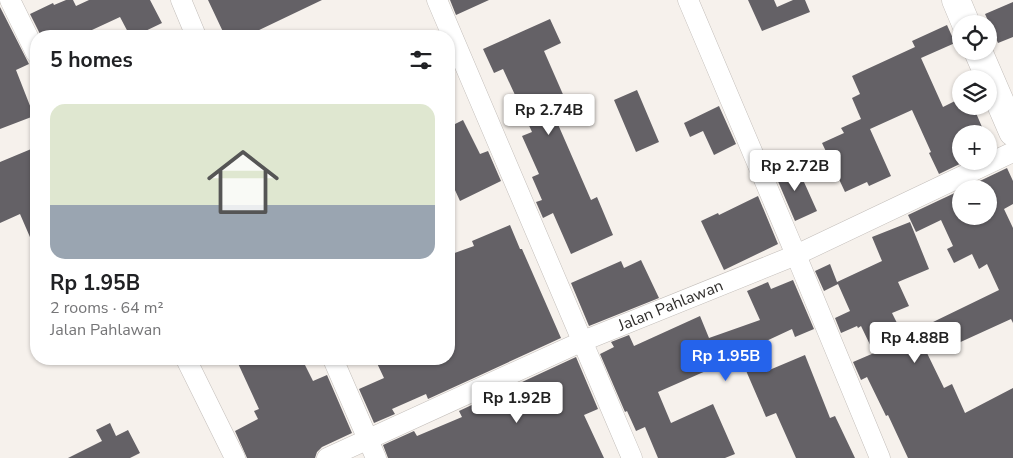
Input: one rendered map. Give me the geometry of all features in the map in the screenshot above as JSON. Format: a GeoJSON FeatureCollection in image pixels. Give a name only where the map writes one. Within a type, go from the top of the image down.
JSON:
{"type":"FeatureCollection","features":[{"type":"Feature","properties":{"kind":"highway"},"geometry":{"type":"LineString","coordinates":[[956,0],[962,15]]}},
{"type":"Feature","properties":{"kind":"highway"},"geometry":{"type":"LineString","coordinates":[[982,60],[1013,132]]}},
{"type":"Feature","properties":{"kind":"street"},"geometry":{"type":"LineString","coordinates":[[10,0],[30,41]]}},
{"type":"Feature","properties":{"kind":"street"},"geometry":{"type":"LineString","coordinates":[[181,0],[194,30]]}},
{"type":"Feature","properties":{"kind":"street"},"geometry":{"type":"LineString","coordinates":[[437,0],[450,30]]}},
{"type":"Feature","properties":{"kind":"street"},"geometry":{"type":"LineString","coordinates":[[688,0],[880,458]]}},
{"type":"Feature","properties":{"kind":"street"},"geometry":{"type":"LineString","coordinates":[[455,42],[632,458]]}},
{"type":"Feature","properties":{"kind":"street","name":"Jalan Pahlawan"},"geometry":{"type":"LineString","coordinates":[[327,458],[583,341],[796,255],[1013,152]]}},
{"type":"Feature","properties":{"kind":"street"},"geometry":{"type":"LineString","coordinates":[[189,365],[235,458]]}},
{"type":"Feature","properties":{"kind":"street"},"geometry":{"type":"LineString","coordinates":[[337,365],[376,458]]}},
{"type":"Feature","properties":{"kind":"building"},"geometry":{"type":"Polygon","coordinates":[[[66,0],[73,0],[76,6],[89,0],[150,0],[162,23],[147,30],[127,30],[120,17],[92,30],[38,30],[30,14],[53,3],[54,5],[66,0]]]}},
{"type":"Feature","properties":{"kind":"building"},"geometry":{"type":"Polygon","coordinates":[[[208,0],[322,0],[259,30],[222,30],[208,0]]]}},
{"type":"Feature","properties":{"kind":"building"},"geometry":{"type":"Polygon","coordinates":[[[450,0],[489,0],[456,15],[450,0]]]}},
{"type":"Feature","properties":{"kind":"building"},"geometry":{"type":"Polygon","coordinates":[[[748,0],[774,0],[777,7],[793,0],[805,0],[810,12],[762,31],[748,0]]]}},
{"type":"Feature","properties":{"kind":"building"},"geometry":{"type":"Polygon","coordinates":[[[1013,2],[1013,37],[998,43],[997,15],[985,14],[1013,2]]]}},
{"type":"Feature","properties":{"kind":"building"},"geometry":{"type":"Polygon","coordinates":[[[0,7],[29,64],[16,70],[30,106],[30,118],[0,129],[0,7]]]}},
{"type":"Feature","properties":{"kind":"building"},"geometry":{"type":"Polygon","coordinates":[[[550,19],[561,43],[544,51],[565,99],[550,106],[591,200],[597,197],[613,235],[571,254],[553,213],[543,218],[536,202],[542,200],[532,177],[539,174],[522,136],[532,132],[503,69],[494,73],[483,49],[550,19]]]}},
{"type":"Feature","properties":{"kind":"building"},"geometry":{"type":"Polygon","coordinates":[[[947,25],[952,36],[952,44],[921,58],[943,107],[952,102],[952,115],[977,115],[981,125],[952,125],[952,168],[939,174],[912,110],[870,129],[891,176],[869,186],[867,182],[845,192],[822,143],[844,133],[841,128],[861,119],[852,98],[860,94],[852,76],[915,47],[912,41],[947,25]]]}},
{"type":"Feature","properties":{"kind":"building"},"geometry":{"type":"Polygon","coordinates":[[[637,90],[659,142],[636,152],[614,100],[637,90]]]}},
{"type":"Feature","properties":{"kind":"building"},"geometry":{"type":"Polygon","coordinates":[[[719,106],[736,144],[714,155],[703,131],[690,137],[684,123],[719,106]]]}},
{"type":"Feature","properties":{"kind":"building"},"geometry":{"type":"Polygon","coordinates":[[[463,120],[480,154],[488,151],[501,181],[460,201],[455,190],[455,124],[463,120]]]}},
{"type":"Feature","properties":{"kind":"building"},"geometry":{"type":"Polygon","coordinates":[[[30,150],[30,237],[20,214],[0,223],[0,162],[30,150]]]}},
{"type":"Feature","properties":{"kind":"building"},"geometry":{"type":"Polygon","coordinates":[[[795,162],[817,211],[795,221],[774,172],[795,162]]]}},
{"type":"Feature","properties":{"kind":"building"},"geometry":{"type":"Polygon","coordinates":[[[1007,168],[1013,181],[1013,204],[1004,209],[1013,228],[1013,323],[1011,319],[943,350],[931,323],[999,290],[987,264],[979,269],[972,254],[954,263],[947,249],[953,246],[941,220],[916,232],[908,215],[952,194],[952,225],[997,225],[997,180],[982,180],[1007,168]]]}},
{"type":"Feature","properties":{"kind":"building"},"geometry":{"type":"Polygon","coordinates":[[[758,196],[778,244],[724,270],[701,221],[718,213],[719,215],[758,196]]]}},
{"type":"Feature","properties":{"kind":"building"},"geometry":{"type":"Polygon","coordinates":[[[910,222],[929,269],[898,282],[909,306],[892,313],[914,357],[926,351],[944,388],[952,384],[965,413],[1013,388],[1013,458],[908,458],[888,415],[886,416],[867,377],[861,380],[853,362],[874,353],[861,326],[841,333],[835,318],[850,311],[838,284],[824,291],[815,271],[830,264],[837,282],[882,261],[872,237],[910,222]]]}},
{"type":"Feature","properties":{"kind":"building"},"geometry":{"type":"Polygon","coordinates":[[[510,225],[561,338],[428,399],[426,394],[392,409],[395,414],[374,423],[359,389],[384,378],[378,365],[455,365],[455,253],[474,246],[472,241],[510,225]]]}},
{"type":"Feature","properties":{"kind":"building"},"geometry":{"type":"Polygon","coordinates":[[[641,260],[659,298],[589,326],[571,283],[621,261],[624,268],[641,260]]]}},
{"type":"Feature","properties":{"kind":"building"},"geometry":{"type":"Polygon","coordinates":[[[793,280],[814,329],[795,337],[792,329],[758,345],[767,371],[805,355],[830,418],[835,416],[855,458],[796,458],[776,413],[766,417],[744,366],[727,373],[724,363],[658,392],[671,423],[713,404],[735,454],[725,458],[658,458],[645,427],[636,431],[627,411],[625,412],[600,354],[614,347],[611,342],[629,335],[634,346],[700,316],[709,338],[760,320],[747,291],[768,282],[771,289],[793,280]]]}},
{"type":"Feature","properties":{"kind":"building"},"geometry":{"type":"Polygon","coordinates":[[[576,357],[598,409],[584,415],[604,458],[388,458],[383,445],[414,431],[417,436],[462,417],[459,411],[476,403],[480,411],[509,398],[505,390],[576,357]]]}},
{"type":"Feature","properties":{"kind":"building"},"geometry":{"type":"Polygon","coordinates":[[[239,365],[305,365],[313,381],[327,375],[352,433],[322,447],[317,452],[315,458],[247,458],[235,431],[258,419],[254,411],[259,409],[239,365]]]}},
{"type":"Feature","properties":{"kind":"building"},"geometry":{"type":"Polygon","coordinates":[[[110,423],[116,436],[128,430],[140,453],[130,458],[68,458],[102,441],[96,430],[110,423]]]}}]}
